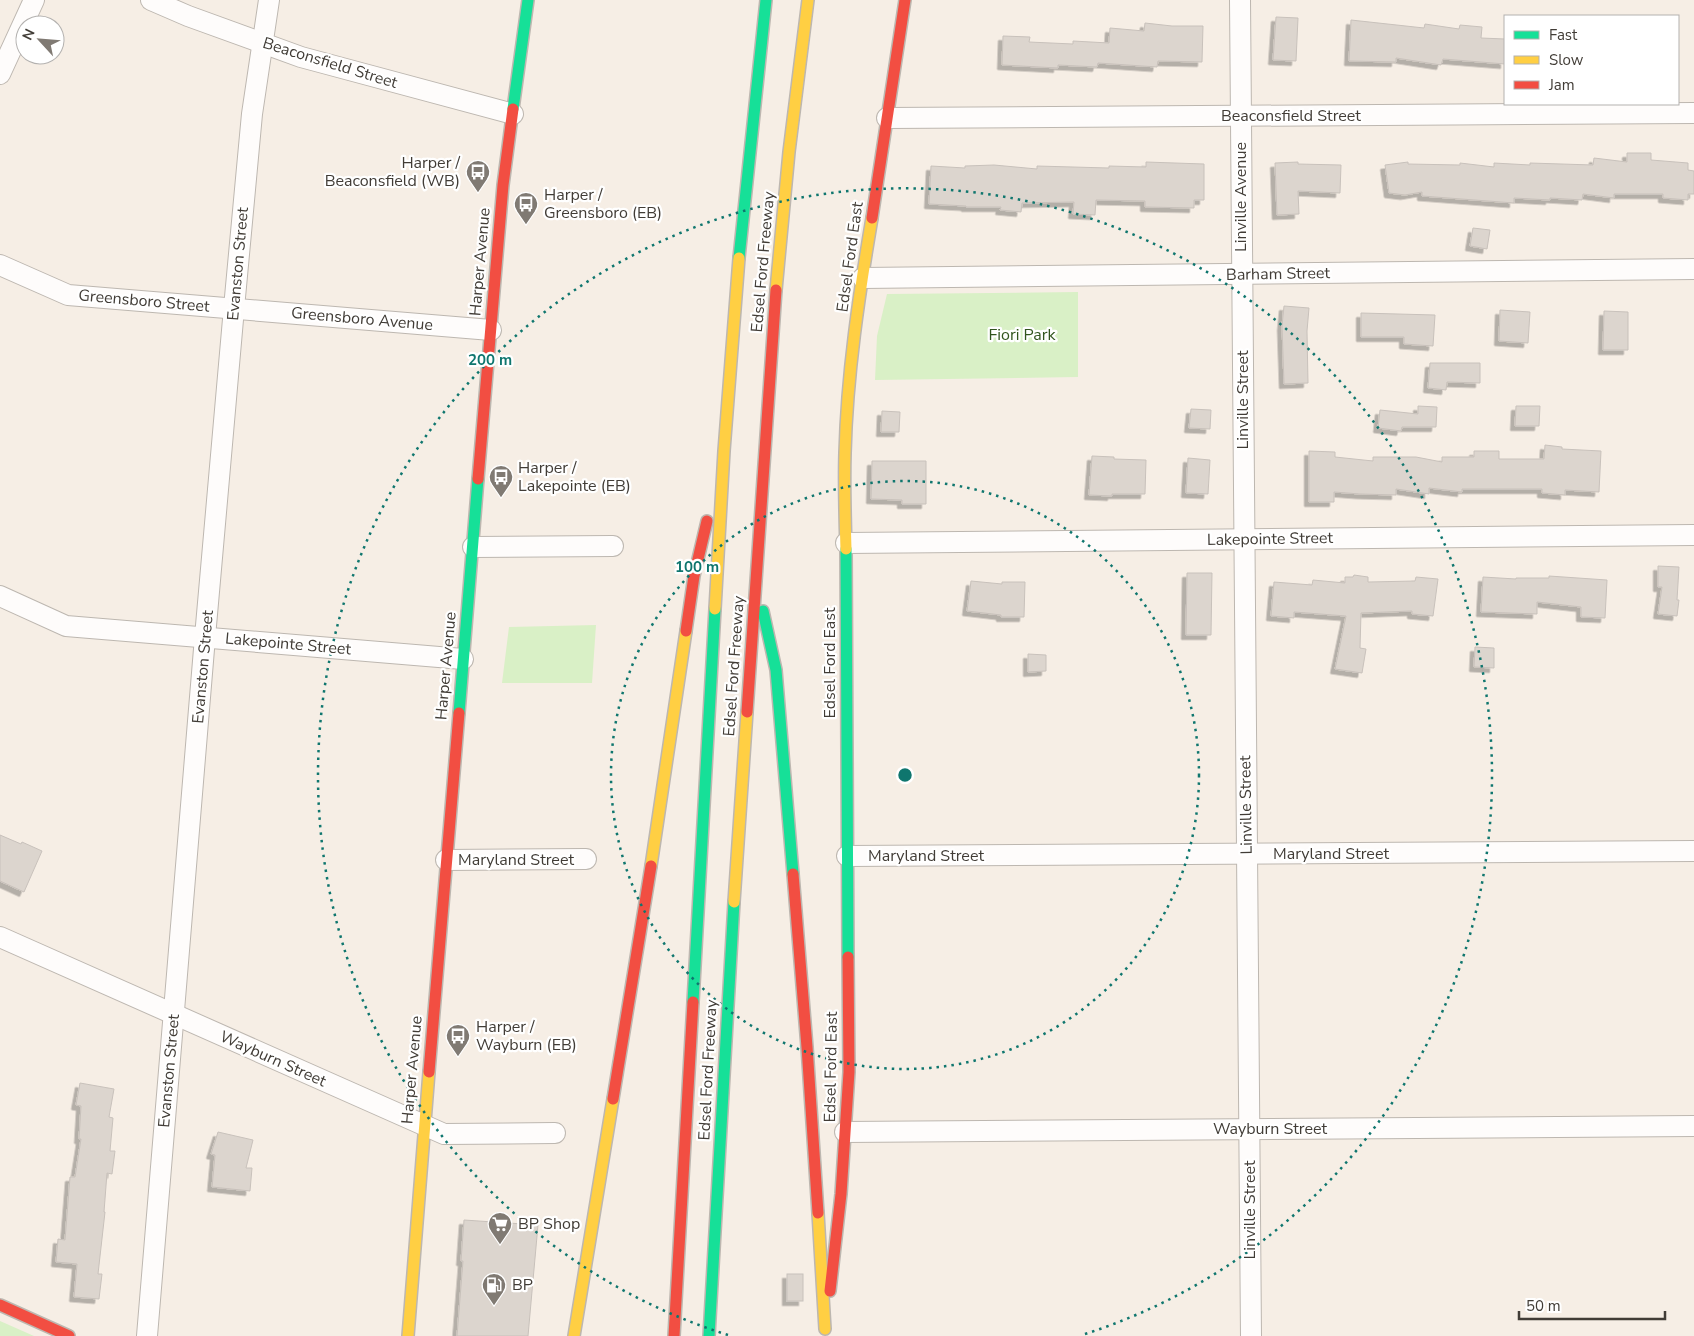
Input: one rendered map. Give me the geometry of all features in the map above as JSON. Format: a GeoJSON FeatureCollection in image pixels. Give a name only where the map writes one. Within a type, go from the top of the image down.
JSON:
{"type":"FeatureCollection","features":[{"type":"Feature","properties":{"kind":"main road","name":"Harper Avenue"},"geometry":{"type":"LineString","coordinates":[[408,1336],[503,185],[528,0]]}},
{"type":"Feature","properties":{"kind":"main road","name":"Edsel Ford Freeway"},"geometry":{"type":"LineString","coordinates":[[674,1336],[724,451],[739,258],[766,0]]}},
{"type":"Feature","properties":{"kind":"main road","name":"Edsel Ford Freeway"},"geometry":{"type":"LineString","coordinates":[[709,1336],[733,920],[776,286],[789,152],[808,0]]}},
{"type":"Feature","properties":{"kind":"main road","name":"Edsel Ford East"},"geometry":{"type":"LineString","coordinates":[[825,1332],[841,1194],[849,1072],[845,454],[847,408],[863,278],[905,0]]}},
{"type":"Feature","properties":{"kind":"main road"},"geometry":{"type":"LineString","coordinates":[[574,1336],[657,835],[694,576],[724,451]]}},
{"type":"Feature","properties":{"kind":"main road"},"geometry":{"type":"LineString","coordinates":[[756,579],[776,670],[807,1047],[825,1332]]}},
{"type":"Feature","properties":{"kind":"main road"},"geometry":{"type":"LineString","coordinates":[[0,1305],[69,1336]]}},
{"type":"Feature","properties":{"kind":"street"},"geometry":{"type":"LineString","coordinates":[[0,74],[34,0]]}},
{"type":"Feature","properties":{"kind":"street","name":"Beaconsfield Street"},"geometry":{"type":"LineString","coordinates":[[151,0],[188,16],[301,57],[513,114]]}},
{"type":"Feature","properties":{"kind":"street","name":"Evanston Street"},"geometry":{"type":"LineString","coordinates":[[147,1336],[234,308],[252,114],[269,0]]}},
{"type":"Feature","properties":{"kind":"street","name":"Linville Avenue"},"geometry":{"type":"LineString","coordinates":[[1240,0],[1242,274]]}},
{"type":"Feature","properties":{"kind":"street","name":"Beaconsfield Street"},"geometry":{"type":"LineString","coordinates":[[887,118],[1694,113]]}},
{"type":"Feature","properties":{"kind":"street","name":"Greensboro Street"},"geometry":{"type":"LineString","coordinates":[[0,264],[68,295],[234,308]]}},
{"type":"Feature","properties":{"kind":"street","name":"Barham Street"},"geometry":{"type":"LineString","coordinates":[[863,278],[1694,269]]}},
{"type":"Feature","properties":{"kind":"street","name":"Linville Street"},"geometry":{"type":"LineString","coordinates":[[1242,274],[1251,1336]]}},
{"type":"Feature","properties":{"kind":"street","name":"Greensboro Avenue"},"geometry":{"type":"LineString","coordinates":[[234,308],[491,330]]}},
{"type":"Feature","properties":{"kind":"street","name":"Lakepointe Street"},"geometry":{"type":"LineString","coordinates":[[846,543],[1694,535]]}},
{"type":"Feature","properties":{"kind":"street"},"geometry":{"type":"LineString","coordinates":[[472,547],[613,546]]}},
{"type":"Feature","properties":{"kind":"street","name":"Lakepointe Street"},"geometry":{"type":"LineString","coordinates":[[0,596],[66,626],[463,659]]}},
{"type":"Feature","properties":{"kind":"street","name":"Maryland Street"},"geometry":{"type":"LineString","coordinates":[[847,856],[1694,851]]}},
{"type":"Feature","properties":{"kind":"street","name":"Maryland Street"},"geometry":{"type":"LineString","coordinates":[[446,860],[586,859]]}},
{"type":"Feature","properties":{"kind":"street","name":"Wayburn Street"},"geometry":{"type":"LineString","coordinates":[[0,937],[444,1134],[555,1134]]}},
{"type":"Feature","properties":{"kind":"street","name":"Wayburn Street"},"geometry":{"type":"LineString","coordinates":[[845,1132],[1694,1126]]}},
{"type":"Feature","properties":{"kind":"green space","name":"Fiori Park"},"geometry":{"type":"Polygon","coordinates":[[[1078,292],[1078,377],[875,380],[877,336],[887,294],[1078,292]]]}},
{"type":"Feature","properties":{"kind":"green space"},"geometry":{"type":"Polygon","coordinates":[[[596,625],[592,683],[502,683],[509,627],[596,625]]]}},
{"type":"Feature","properties":{"kind":"green space"},"geometry":{"type":"Polygon","coordinates":[[[0,1321],[34,1336],[0,1336],[0,1321]]]}},
{"type":"Feature","properties":{"kind":"building"},"geometry":{"type":"Polygon","coordinates":[[[1276,17],[1298,18],[1296,61],[1273,60],[1276,17]]]}},
{"type":"Feature","properties":{"kind":"building"},"geometry":{"type":"Polygon","coordinates":[[[1351,20],[1424,28],[1425,24],[1459,29],[1460,25],[1482,27],[1481,38],[1504,39],[1504,64],[1443,59],[1441,65],[1396,58],[1396,62],[1349,61],[1351,20]]]}},
{"type":"Feature","properties":{"kind":"building"},"geometry":{"type":"Polygon","coordinates":[[[1145,23],[1172,26],[1203,26],[1202,62],[1158,61],[1157,67],[1098,63],[1097,67],[1058,65],[1058,68],[1002,65],[1003,36],[1030,37],[1029,42],[1073,44],[1073,41],[1109,43],[1110,28],[1144,31],[1145,23]]]}},
{"type":"Feature","properties":{"kind":"building"},"geometry":{"type":"Polygon","coordinates":[[[1627,153],[1651,153],[1651,160],[1688,163],[1688,170],[1694,171],[1694,194],[1688,194],[1688,200],[1663,198],[1663,194],[1614,194],[1614,198],[1583,194],[1582,200],[1514,198],[1514,203],[1422,196],[1422,192],[1405,195],[1389,193],[1385,165],[1408,162],[1408,164],[1460,165],[1460,163],[1494,167],[1494,163],[1593,165],[1594,158],[1627,162],[1627,153]]]}},
{"type":"Feature","properties":{"kind":"building"},"geometry":{"type":"Polygon","coordinates":[[[1146,162],[1204,164],[1204,200],[1194,200],[1194,208],[1145,207],[1145,201],[1096,200],[1095,215],[1073,214],[1074,202],[1022,203],[1021,212],[1000,210],[1001,207],[929,204],[931,166],[965,168],[965,166],[994,165],[1037,169],[1037,166],[1109,168],[1109,166],[1146,167],[1146,162]]]}},
{"type":"Feature","properties":{"kind":"building"},"geometry":{"type":"Polygon","coordinates":[[[1298,162],[1298,164],[1341,165],[1340,193],[1298,191],[1299,214],[1277,215],[1275,163],[1298,162]]]}},
{"type":"Feature","properties":{"kind":"building"},"geometry":{"type":"Polygon","coordinates":[[[1473,228],[1490,230],[1487,249],[1470,246],[1473,228]]]}},
{"type":"Feature","properties":{"kind":"building"},"geometry":{"type":"Polygon","coordinates":[[[1284,306],[1309,308],[1307,331],[1308,383],[1284,384],[1282,326],[1284,306]]]}},
{"type":"Feature","properties":{"kind":"building"},"geometry":{"type":"Polygon","coordinates":[[[1500,310],[1530,312],[1528,343],[1499,341],[1500,310]]]}},
{"type":"Feature","properties":{"kind":"building"},"geometry":{"type":"Polygon","coordinates":[[[1604,311],[1628,312],[1628,350],[1603,350],[1604,311]]]}},
{"type":"Feature","properties":{"kind":"building"},"geometry":{"type":"Polygon","coordinates":[[[1361,313],[1435,315],[1433,346],[1404,344],[1404,337],[1361,337],[1361,313]]]}},
{"type":"Feature","properties":{"kind":"building"},"geometry":{"type":"Polygon","coordinates":[[[1430,363],[1480,363],[1480,383],[1447,382],[1446,390],[1428,388],[1430,363]]]}},
{"type":"Feature","properties":{"kind":"building"},"geometry":{"type":"Polygon","coordinates":[[[1418,406],[1437,407],[1436,427],[1402,427],[1401,431],[1378,428],[1380,410],[1418,414],[1418,406]]]}},
{"type":"Feature","properties":{"kind":"building"},"geometry":{"type":"Polygon","coordinates":[[[1516,406],[1540,406],[1539,426],[1515,426],[1516,406]]]}},
{"type":"Feature","properties":{"kind":"building"},"geometry":{"type":"Polygon","coordinates":[[[1191,409],[1211,410],[1210,429],[1189,428],[1191,409]]]}},
{"type":"Feature","properties":{"kind":"building"},"geometry":{"type":"Polygon","coordinates":[[[882,411],[900,412],[899,432],[881,432],[882,411]]]}},
{"type":"Feature","properties":{"kind":"building"},"geometry":{"type":"Polygon","coordinates":[[[1545,445],[1562,447],[1562,449],[1601,451],[1599,492],[1565,490],[1565,495],[1542,493],[1542,489],[1462,489],[1462,492],[1429,488],[1429,494],[1396,489],[1396,495],[1334,492],[1334,502],[1309,502],[1309,451],[1335,452],[1335,457],[1373,461],[1373,457],[1416,457],[1442,462],[1442,457],[1474,457],[1474,451],[1499,451],[1499,459],[1544,459],[1545,445]]]}},
{"type":"Feature","properties":{"kind":"building"},"geometry":{"type":"Polygon","coordinates":[[[1092,456],[1146,460],[1145,494],[1089,495],[1092,456]]]}},
{"type":"Feature","properties":{"kind":"building"},"geometry":{"type":"Polygon","coordinates":[[[1188,458],[1210,460],[1208,494],[1186,493],[1188,458]]]}},
{"type":"Feature","properties":{"kind":"building"},"geometry":{"type":"Polygon","coordinates":[[[872,461],[926,461],[926,504],[902,504],[902,500],[871,499],[872,461]]]}},
{"type":"Feature","properties":{"kind":"building"},"geometry":{"type":"Polygon","coordinates":[[[1658,566],[1679,567],[1677,616],[1658,614],[1662,587],[1658,587],[1658,566]]]}},
{"type":"Feature","properties":{"kind":"building"},"geometry":{"type":"Polygon","coordinates":[[[1187,573],[1212,573],[1211,635],[1186,635],[1187,573]]]}},
{"type":"Feature","properties":{"kind":"building"},"geometry":{"type":"Polygon","coordinates":[[[1354,575],[1368,577],[1368,582],[1415,581],[1416,577],[1438,579],[1433,616],[1412,614],[1412,611],[1361,613],[1360,648],[1366,649],[1362,673],[1335,669],[1346,616],[1294,612],[1294,618],[1271,616],[1274,582],[1312,585],[1313,580],[1345,583],[1345,577],[1353,577],[1354,575]]]}},
{"type":"Feature","properties":{"kind":"building"},"geometry":{"type":"Polygon","coordinates":[[[1549,576],[1607,580],[1605,618],[1581,617],[1581,607],[1537,602],[1537,614],[1481,612],[1483,577],[1516,579],[1549,578],[1549,576]]]}},
{"type":"Feature","properties":{"kind":"building"},"geometry":{"type":"Polygon","coordinates":[[[971,581],[1002,584],[1002,582],[1025,582],[1024,617],[1001,617],[1001,615],[967,611],[971,581]]]}},
{"type":"Feature","properties":{"kind":"building"},"geometry":{"type":"Polygon","coordinates":[[[1475,647],[1494,648],[1494,668],[1474,667],[1475,647]]]}},
{"type":"Feature","properties":{"kind":"building"},"geometry":{"type":"Polygon","coordinates":[[[1028,654],[1046,655],[1046,671],[1028,672],[1028,654]]]}},
{"type":"Feature","properties":{"kind":"building"},"geometry":{"type":"Polygon","coordinates":[[[0,835],[42,851],[24,892],[0,881],[0,835]]]}},
{"type":"Feature","properties":{"kind":"building"},"geometry":{"type":"Polygon","coordinates":[[[80,1083],[114,1089],[109,1117],[113,1118],[110,1151],[115,1151],[112,1174],[107,1173],[98,1274],[102,1274],[99,1299],[74,1297],[77,1264],[56,1262],[58,1239],[65,1240],[70,1177],[75,1177],[81,1139],[79,1139],[81,1106],[76,1105],[80,1083]]]}},
{"type":"Feature","properties":{"kind":"building"},"geometry":{"type":"Polygon","coordinates":[[[218,1132],[253,1140],[246,1168],[252,1168],[250,1191],[212,1187],[215,1155],[211,1154],[218,1132]]]}},
{"type":"Feature","properties":{"kind":"building"},"geometry":{"type":"Polygon","coordinates":[[[464,1220],[538,1225],[528,1336],[457,1336],[464,1220]]]}},
{"type":"Feature","properties":{"kind":"building"},"geometry":{"type":"Polygon","coordinates":[[[787,1274],[803,1274],[803,1301],[787,1301],[787,1274]]]}},
{"type":"Feature","properties":{"kind":"traffic: fast"},"geometry":{"type":"LineString","coordinates":[[513,109],[528,0]]}},
{"type":"Feature","properties":{"kind":"traffic: fast"},"geometry":{"type":"LineString","coordinates":[[739,258],[766,0]]}},
{"type":"Feature","properties":{"kind":"traffic: fast"},"geometry":{"type":"LineString","coordinates":[[459,713],[478,479]]}},
{"type":"Feature","properties":{"kind":"traffic: fast"},"geometry":{"type":"LineString","coordinates":[[846,549],[848,957]]}},
{"type":"Feature","properties":{"kind":"traffic: fast"},"geometry":{"type":"LineString","coordinates":[[693,1002],[715,609]]}},
{"type":"Feature","properties":{"kind":"traffic: fast"},"geometry":{"type":"LineString","coordinates":[[763,611],[776,670],[793,874]]}},
{"type":"Feature","properties":{"kind":"traffic: fast"},"geometry":{"type":"LineString","coordinates":[[709,1336],[734,902]]}},
{"type":"Feature","properties":{"kind":"traffic: slow"},"geometry":{"type":"LineString","coordinates":[[776,290],[789,152],[808,0]]}},
{"type":"Feature","properties":{"kind":"traffic: slow"},"geometry":{"type":"LineString","coordinates":[[846,549],[845,465],[848,394],[858,305],[872,218]]}},
{"type":"Feature","properties":{"kind":"traffic: slow"},"geometry":{"type":"LineString","coordinates":[[715,609],[724,451],[739,258]]}},
{"type":"Feature","properties":{"kind":"traffic: slow"},"geometry":{"type":"LineString","coordinates":[[651,866],[686,631]]}},
{"type":"Feature","properties":{"kind":"traffic: slow"},"geometry":{"type":"LineString","coordinates":[[734,902],[747,712]]}},
{"type":"Feature","properties":{"kind":"traffic: slow"},"geometry":{"type":"LineString","coordinates":[[408,1336],[429,1072]]}},
{"type":"Feature","properties":{"kind":"traffic: slow"},"geometry":{"type":"LineString","coordinates":[[574,1336],[613,1099]]}},
{"type":"Feature","properties":{"kind":"traffic: slow"},"geometry":{"type":"LineString","coordinates":[[818,1213],[825,1329]]}},
{"type":"Feature","properties":{"kind":"traffic: jam"},"geometry":{"type":"LineString","coordinates":[[872,218],[905,0]]}},
{"type":"Feature","properties":{"kind":"traffic: jam"},"geometry":{"type":"LineString","coordinates":[[478,479],[503,185],[513,109]]}},
{"type":"Feature","properties":{"kind":"traffic: jam"},"geometry":{"type":"LineString","coordinates":[[747,712],[776,290]]}},
{"type":"Feature","properties":{"kind":"traffic: jam"},"geometry":{"type":"LineString","coordinates":[[686,631],[694,576],[707,521]]}},
{"type":"Feature","properties":{"kind":"traffic: jam"},"geometry":{"type":"LineString","coordinates":[[429,1072],[459,713]]}},
{"type":"Feature","properties":{"kind":"traffic: jam"},"geometry":{"type":"LineString","coordinates":[[613,1099],[651,866]]}},
{"type":"Feature","properties":{"kind":"traffic: jam"},"geometry":{"type":"LineString","coordinates":[[793,874],[818,1213]]}},
{"type":"Feature","properties":{"kind":"traffic: jam"},"geometry":{"type":"LineString","coordinates":[[830,1291],[841,1194],[849,1072],[848,957]]}},
{"type":"Feature","properties":{"kind":"traffic: jam"},"geometry":{"type":"LineString","coordinates":[[674,1336],[693,1002]]}},
{"type":"Feature","properties":{"kind":"traffic: jam"},"geometry":{"type":"LineString","coordinates":[[0,1305],[69,1336]]}},
{"type":"Feature","properties":{"kind":"place","name":"Harper / Beaconsfield (WB)"},"geometry":{"type":"Point","coordinates":[478,193]}},
{"type":"Feature","properties":{"kind":"place","name":"Harper / Greensboro (EB)"},"geometry":{"type":"Point","coordinates":[526,225]}},
{"type":"Feature","properties":{"kind":"place","name":"Harper / Lakepointe (EB)"},"geometry":{"type":"Point","coordinates":[501,498]}},
{"type":"Feature","properties":{"kind":"place","name":"Harper / Wayburn (EB)"},"geometry":{"type":"Point","coordinates":[458,1057]}},
{"type":"Feature","properties":{"kind":"place","name":"BP Shop"},"geometry":{"type":"Point","coordinates":[500,1245]}},
{"type":"Feature","properties":{"kind":"place","name":"BP"},"geometry":{"type":"Point","coordinates":[494,1306]}}]}
